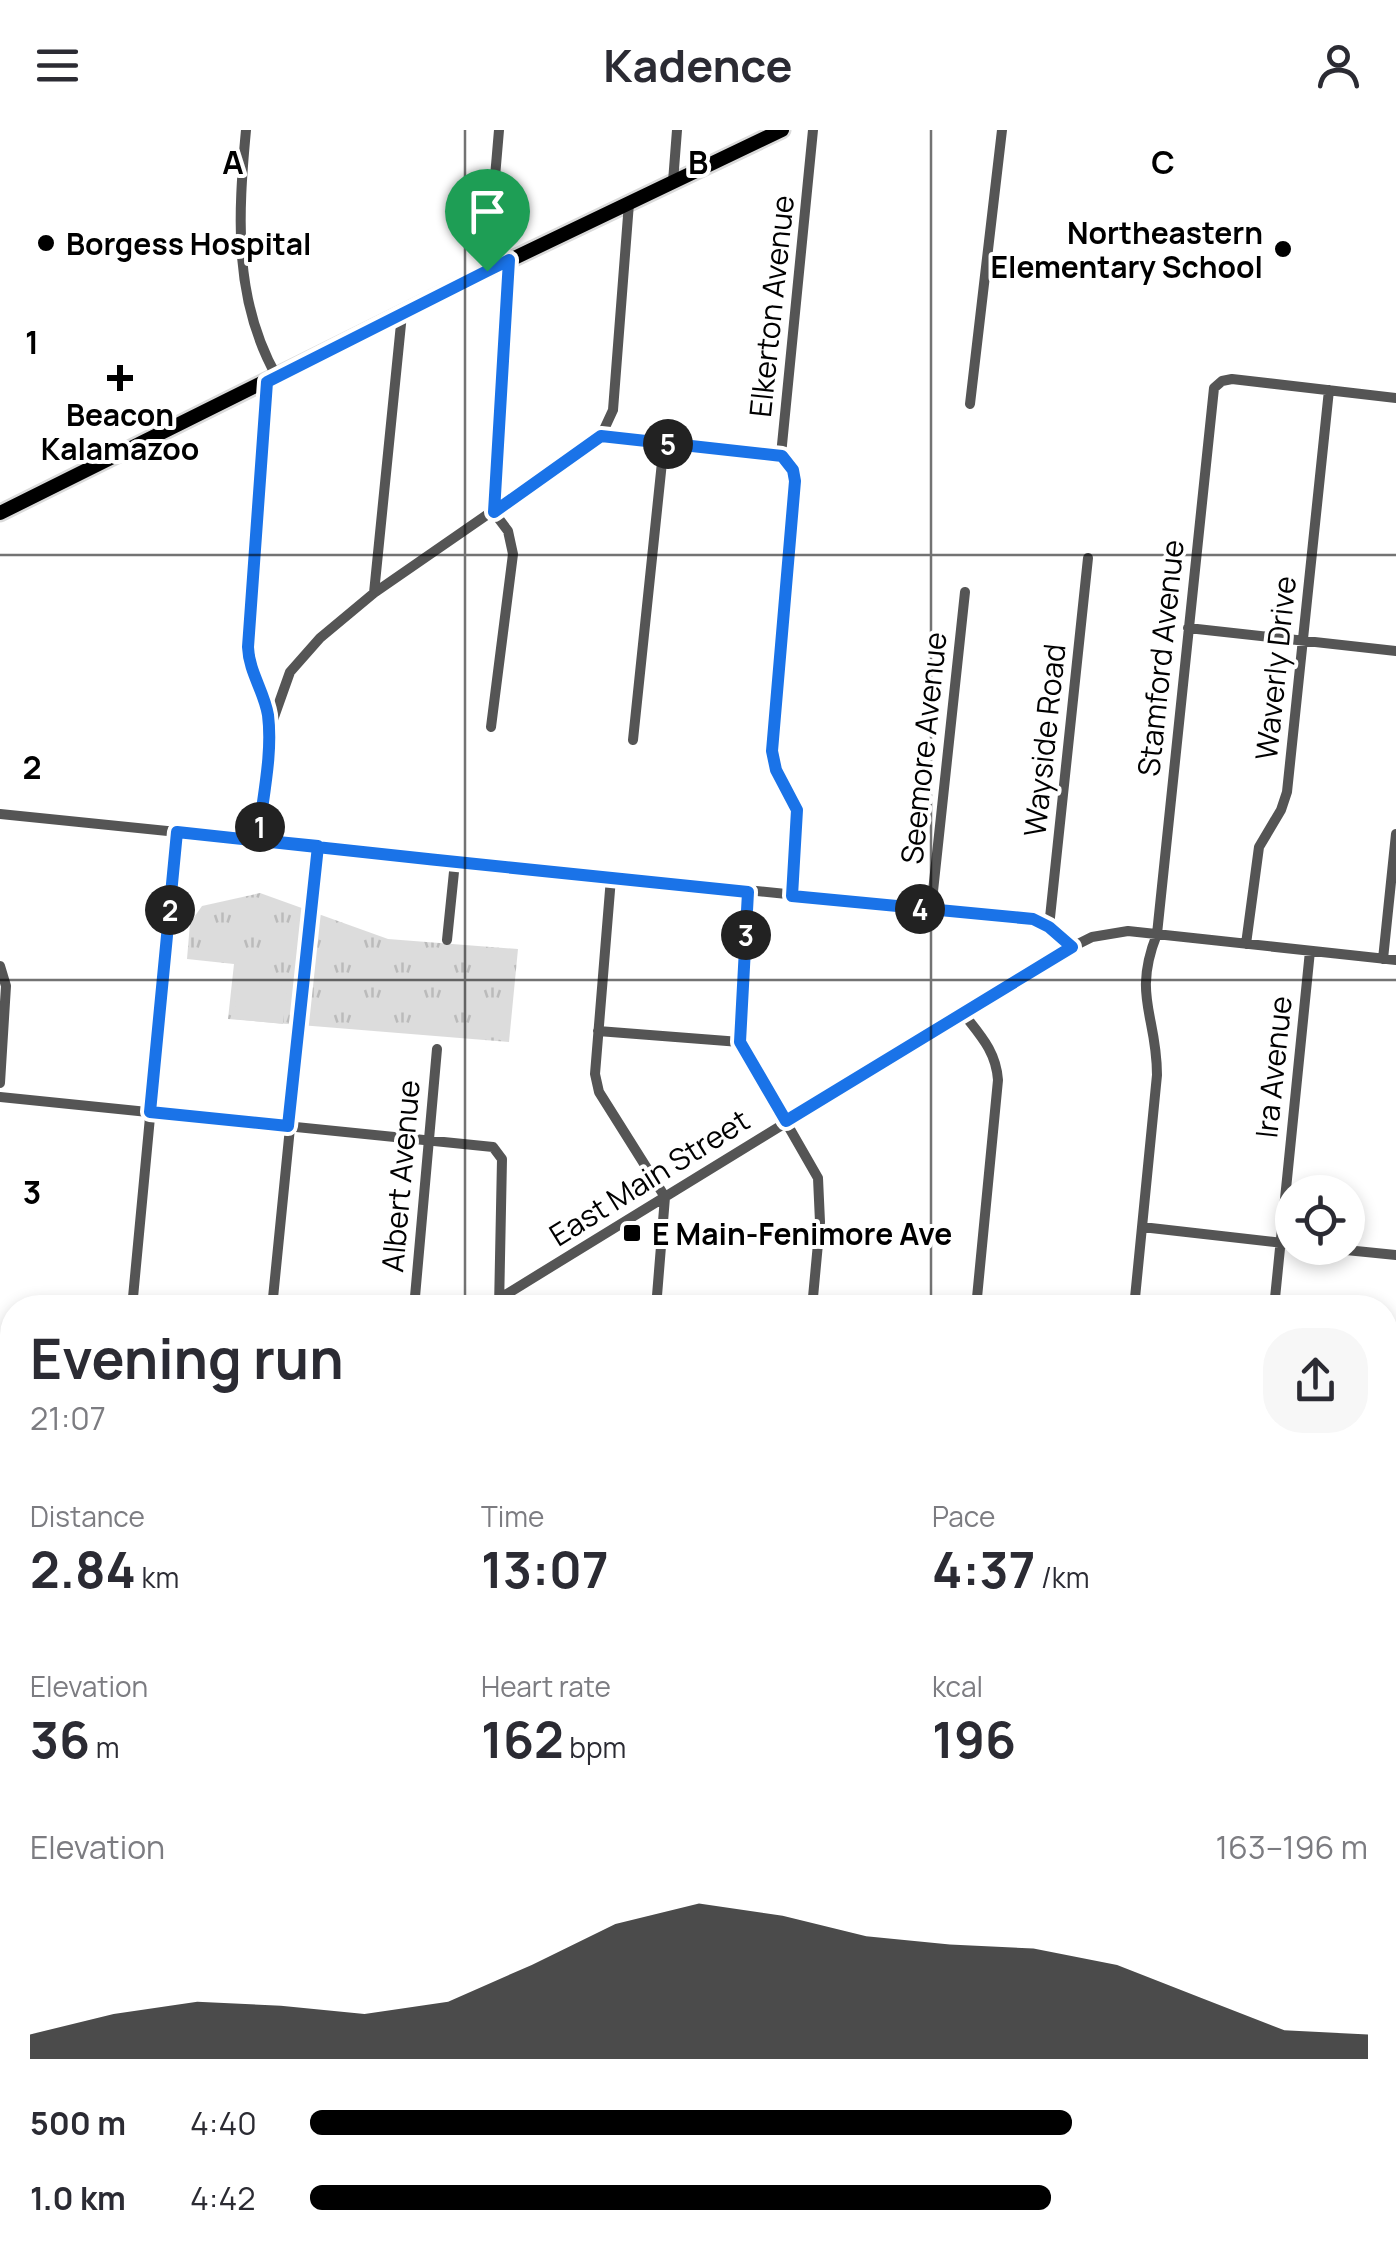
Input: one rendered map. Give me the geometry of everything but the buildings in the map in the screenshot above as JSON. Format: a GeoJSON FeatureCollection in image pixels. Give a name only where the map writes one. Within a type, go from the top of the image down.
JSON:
{"type":"FeatureCollection","features":[{"type":"Feature","properties":{"kind":"main road"},"geometry":{"type":"LineString","coordinates":[[0,513],[509,260],[782,130]]}},
{"type":"Feature","properties":{"kind":"street"},"geometry":{"type":"LineString","coordinates":[[246,130],[240,184],[241,264],[256,334],[272,379],[248,647],[249,665],[265,702],[269,731],[258,840]]}},
{"type":"Feature","properties":{"kind":"street"},"geometry":{"type":"LineString","coordinates":[[487,271],[499,130]]}},
{"type":"Feature","properties":{"kind":"street"},"geometry":{"type":"LineString","coordinates":[[673,182],[677,130]]}},
{"type":"Feature","properties":{"kind":"street","name":"Elkerton Avenue"},"geometry":{"type":"LineString","coordinates":[[792,896],[797,810],[776,770],[772,751],[795,481],[793,470],[782,456],[814,130]]}},
{"type":"Feature","properties":{"kind":"street"},"geometry":{"type":"LineString","coordinates":[[970,404],[1002,130]]}},
{"type":"Feature","properties":{"kind":"street"},"geometry":{"type":"LineString","coordinates":[[269,731],[290,672],[320,638],[374,593],[601,436],[613,410],[629,203]]}},
{"type":"Feature","properties":{"kind":"street"},"geometry":{"type":"LineString","coordinates":[[490,727],[513,554],[508,532],[494,512],[509,260]]}},
{"type":"Feature","properties":{"kind":"street"},"geometry":{"type":"LineString","coordinates":[[374,593],[402,314]]}},
{"type":"Feature","properties":{"kind":"street","name":"Stamford Avenue"},"geometry":{"type":"LineString","coordinates":[[1135,1295],[1157,1076],[1157,1046],[1147,1013],[1144,980],[1156,934],[1214,388],[1232,379],[1329,390]]}},
{"type":"Feature","properties":{"kind":"street"},"geometry":{"type":"LineString","coordinates":[[1329,390],[1396,398]]}},
{"type":"Feature","properties":{"kind":"street","name":"Waverly Drive"},"geometry":{"type":"LineString","coordinates":[[1246,944],[1258,847],[1287,792],[1329,390]]}},
{"type":"Feature","properties":{"kind":"street"},"geometry":{"type":"LineString","coordinates":[[601,436],[782,456]]}},
{"type":"Feature","properties":{"kind":"street"},"geometry":{"type":"LineString","coordinates":[[633,740],[664,443]]}},
{"type":"Feature","properties":{"kind":"street","name":"Wayside Road"},"geometry":{"type":"LineString","coordinates":[[1049,927],[1088,558]]}},
{"type":"Feature","properties":{"kind":"street","name":"Seemore Avenue"},"geometry":{"type":"LineString","coordinates":[[931,910],[965,592]]}},
{"type":"Feature","properties":{"kind":"street"},"geometry":{"type":"LineString","coordinates":[[1188,628],[1396,651]]}},
{"type":"Feature","properties":{"kind":"street"},"geometry":{"type":"LineString","coordinates":[[0,814],[1033,919],[1072,947]]}},
{"type":"Feature","properties":{"kind":"street"},"geometry":{"type":"LineString","coordinates":[[133,1295],[177,832]]}},
{"type":"Feature","properties":{"kind":"street"},"geometry":{"type":"LineString","coordinates":[[1383,959],[1396,834]]}},
{"type":"Feature","properties":{"kind":"street"},"geometry":{"type":"LineString","coordinates":[[273,1295],[318,846]]}},
{"type":"Feature","properties":{"kind":"street"},"geometry":{"type":"LineString","coordinates":[[447,940],[455,862]]}},
{"type":"Feature","properties":{"kind":"street"},"geometry":{"type":"LineString","coordinates":[[610,878],[595,1062],[599,1092],[665,1197],[657,1295]]}},
{"type":"Feature","properties":{"kind":"street"},"geometry":{"type":"LineString","coordinates":[[748,892],[740,1042],[818,1178],[821,1191],[813,1295]]}},
{"type":"Feature","properties":{"kind":"street","name":"East Main Street"},"geometry":{"type":"LineString","coordinates":[[512,1295],[963,1013],[1072,947],[1111,932],[1396,960]]}},
{"type":"Feature","properties":{"kind":"street","name":"Ira Avenue"},"geometry":{"type":"LineString","coordinates":[[1292,1175],[1310,950]]}},
{"type":"Feature","properties":{"kind":"street"},"geometry":{"type":"LineString","coordinates":[[0,966],[5,978],[6,1003],[0,1084]]}},
{"type":"Feature","properties":{"kind":"street"},"geometry":{"type":"LineString","coordinates":[[963,1013],[990,1047],[998,1080],[977,1295]]}},
{"type":"Feature","properties":{"kind":"street"},"geometry":{"type":"LineString","coordinates":[[598,1031],[740,1042]]}},
{"type":"Feature","properties":{"kind":"street","name":"Albert Avenue"},"geometry":{"type":"LineString","coordinates":[[415,1295],[437,1049]]}},
{"type":"Feature","properties":{"kind":"street"},"geometry":{"type":"LineString","coordinates":[[0,1097],[486,1145],[498,1151],[502,1159],[499,1295]]}},
{"type":"Feature","properties":{"kind":"street"},"geometry":{"type":"LineString","coordinates":[[1142,1227],[1275,1242]]}},
{"type":"Feature","properties":{"kind":"street"},"geometry":{"type":"LineString","coordinates":[[1365,1252],[1396,1255]]}},
{"type":"Feature","properties":{"kind":"street","name":"Ira Avenue"},"geometry":{"type":"LineString","coordinates":[[1276,1295],[1282,1265]]}},
{"type":"Feature","properties":{"kind":"green space"},"geometry":{"type":"Polygon","coordinates":[[[260,893],[388,939],[518,949],[509,1042],[228,1019],[234,964],[187,959],[190,923],[202,906],[260,893]]]}},
{"type":"Feature","properties":{"kind":"green space"},"geometry":{"type":"Polygon","coordinates":[[[238,980],[287,986],[283,1024],[234,1019],[238,980]]]}},
{"type":"Feature","properties":{"kind":"place","name":"Borgess Hospital"},"geometry":{"type":"Point","coordinates":[46,243]}},
{"type":"Feature","properties":{"kind":"place","name":"Northeastern Elementary School"},"geometry":{"type":"Point","coordinates":[1283,249]}},
{"type":"Feature","properties":{"kind":"place","name":"Beacon Kalamazoo"},"geometry":{"type":"Point","coordinates":[120,378]}},
{"type":"Feature","properties":{"kind":"place","name":"E Main-Fenimore Ave"},"geometry":{"type":"Point","coordinates":[632,1233]}},
{"type":"Feature","properties":{"kind":"route"},"geometry":{"type":"LineString","coordinates":[[487,271],[267,382],[248,647],[249,665],[265,702],[269,731],[258,840],[318,846],[288,1126],[150,1112],[177,832],[318,846],[748,892],[740,1042],[786,1121],[1072,947],[1033,919],[792,896],[798,816],[776,770],[772,751],[793,470],[782,456],[601,436],[494,512],[509,260],[487,271]]}}]}
